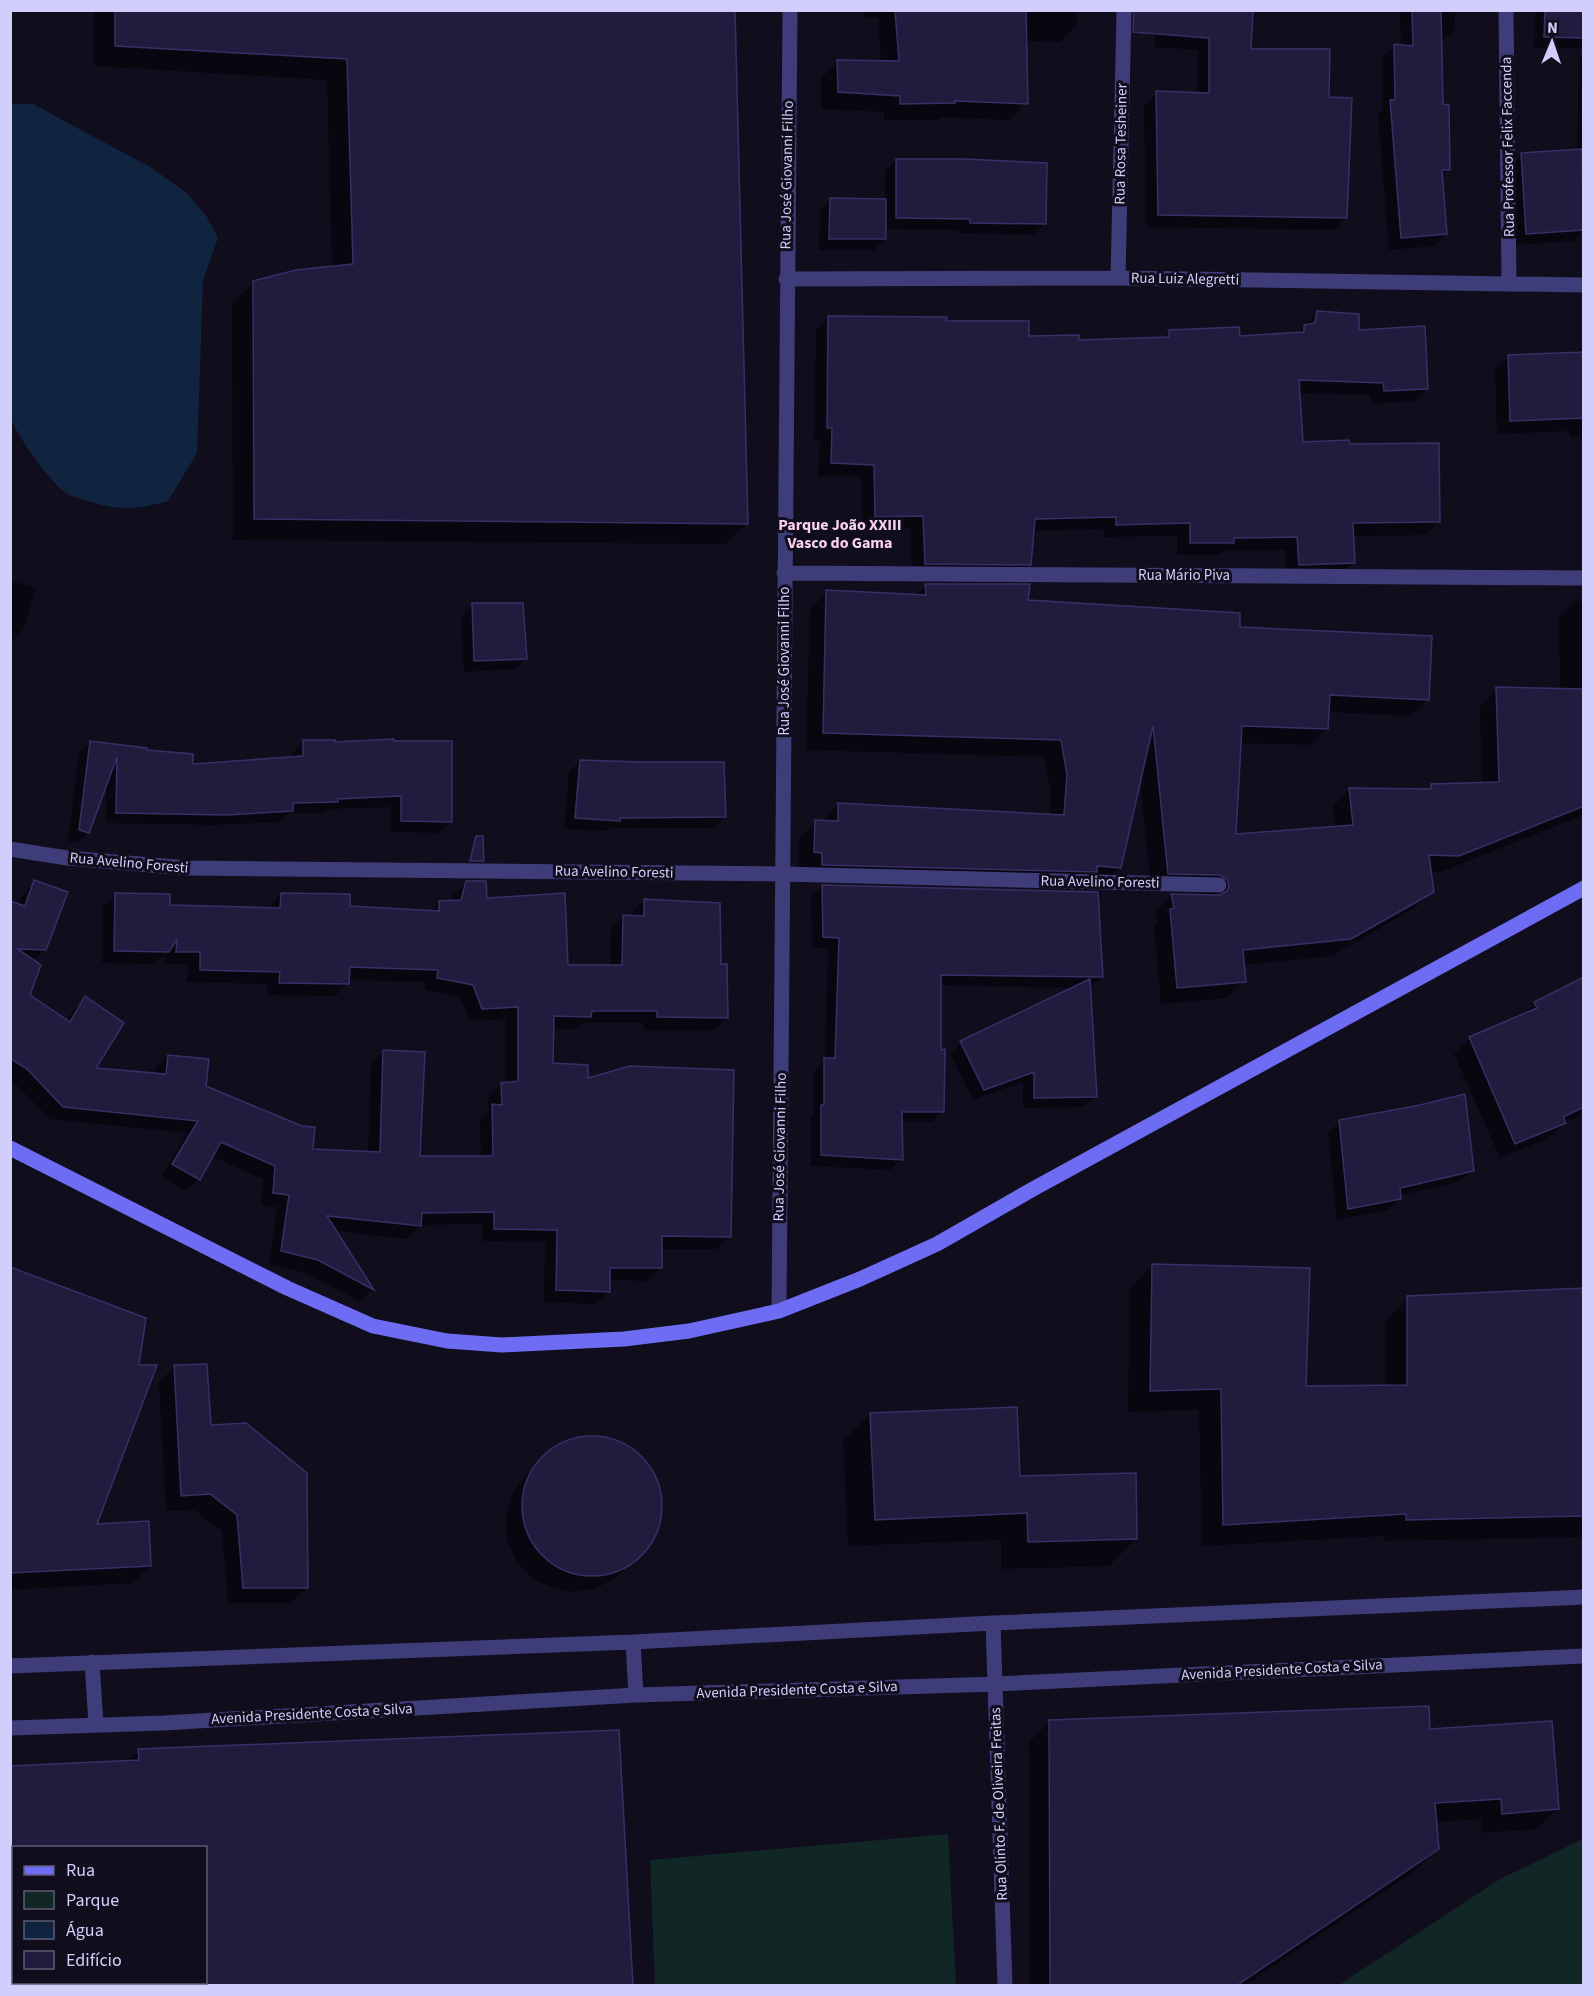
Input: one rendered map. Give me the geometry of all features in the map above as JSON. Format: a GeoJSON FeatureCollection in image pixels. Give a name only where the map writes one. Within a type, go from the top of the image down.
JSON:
{"type":"FeatureCollection","features":[{"type":"Feature","properties":{"kind":"main road"},"geometry":{"type":"LineString","coordinates":[[10,1148],[287,1288],[373,1326],[447,1341],[502,1345],[624,1339],[689,1331],[778,1311],[860,1279],[937,1244],[1033,1189],[1584,888]]}},
{"type":"Feature","properties":{"kind":"street","name":"Rua José Giovanni Filho"},"geometry":{"type":"LineString","coordinates":[[778,1311],[790,10]]}},
{"type":"Feature","properties":{"kind":"street","name":"Rua Rosa Tesheiner"},"geometry":{"type":"LineString","coordinates":[[1118,278],[1124,10]]}},
{"type":"Feature","properties":{"kind":"street","name":"Rua Professor Felix Faccenda"},"geometry":{"type":"LineString","coordinates":[[1506,10],[1509,284]]}},
{"type":"Feature","properties":{"kind":"street","name":"Rua Luiz Alegretti"},"geometry":{"type":"LineString","coordinates":[[786,279],[1118,278],[1584,285]]}},
{"type":"Feature","properties":{"kind":"street","name":"Rua Mário Piva"},"geometry":{"type":"LineString","coordinates":[[784,573],[1584,578]]}},
{"type":"Feature","properties":{"kind":"street","name":"Rua Avelino Foresti"},"geometry":{"type":"LineString","coordinates":[[10,849],[67,858],[187,868],[783,873],[1219,885]]}},
{"type":"Feature","properties":{"kind":"street"},"geometry":{"type":"LineString","coordinates":[[10,1666],[633,1642],[993,1623],[1584,1597]]}},
{"type":"Feature","properties":{"kind":"street","name":"Rua Olinto F. de Oliveira Freitas"},"geometry":{"type":"LineString","coordinates":[[993,1623],[1005,1986]]}},
{"type":"Feature","properties":{"kind":"street"},"geometry":{"type":"LineString","coordinates":[[633,1642],[636,1695]]}},
{"type":"Feature","properties":{"kind":"street","name":"Avenida Presidente Costa e Silva"},"geometry":{"type":"LineString","coordinates":[[10,1728],[164,1723],[636,1695],[996,1684],[1584,1656]]}},
{"type":"Feature","properties":{"kind":"street"},"geometry":{"type":"LineString","coordinates":[[92,1662],[96,1725]]}},
{"type":"Feature","properties":{"kind":"green space"},"geometry":{"type":"Polygon","coordinates":[[[948,1834],[956,1985],[655,1985],[650,1860],[948,1834]]]}},
{"type":"Feature","properties":{"kind":"green space"},"geometry":{"type":"Polygon","coordinates":[[[1583,1839],[1583,1985],[1339,1985],[1500,1879],[1583,1839]]]}},
{"type":"Feature","properties":{"kind":"water"},"geometry":{"type":"Polygon","coordinates":[[[10,104],[33,104],[150,167],[187,193],[207,217],[218,238],[203,280],[197,453],[168,501],[136,508],[117,508],[96,504],[67,494],[36,460],[11,419],[10,104]]]}},
{"type":"Feature","properties":{"kind":"building"},"geometry":{"type":"Polygon","coordinates":[[[115,10],[735,10],[748,524],[254,519],[253,281],[296,270],[353,264],[347,59],[115,46],[115,10]]]}},
{"type":"Feature","properties":{"kind":"building"},"geometry":{"type":"Polygon","coordinates":[[[895,10],[1026,10],[1028,104],[955,101],[955,103],[900,104],[900,96],[838,92],[837,60],[899,61],[895,10]]]}},
{"type":"Feature","properties":{"kind":"building"},"geometry":{"type":"Polygon","coordinates":[[[1134,10],[1253,10],[1251,49],[1330,49],[1329,97],[1352,98],[1347,218],[1158,215],[1156,91],[1209,93],[1209,38],[1133,32],[1134,10]]]}},
{"type":"Feature","properties":{"kind":"building"},"geometry":{"type":"Polygon","coordinates":[[[1412,10],[1441,10],[1443,104],[1449,105],[1450,170],[1442,170],[1447,234],[1401,238],[1390,100],[1395,100],[1394,44],[1413,46],[1412,10]]]}},
{"type":"Feature","properties":{"kind":"building"},"geometry":{"type":"Polygon","coordinates":[[[1545,10],[1584,10],[1584,38],[1544,37],[1545,10]]]}},
{"type":"Feature","properties":{"kind":"building"},"geometry":{"type":"Polygon","coordinates":[[[1582,149],[1584,230],[1526,234],[1521,153],[1582,149]]]}},
{"type":"Feature","properties":{"kind":"building"},"geometry":{"type":"Polygon","coordinates":[[[896,159],[964,159],[1047,163],[1046,224],[970,223],[970,219],[896,218],[896,159]]]}},
{"type":"Feature","properties":{"kind":"building"},"geometry":{"type":"Polygon","coordinates":[[[830,198],[886,199],[886,239],[829,239],[830,198]]]}},
{"type":"Feature","properties":{"kind":"building"},"geometry":{"type":"Polygon","coordinates":[[[1317,311],[1359,314],[1359,330],[1425,326],[1428,389],[1384,391],[1383,383],[1299,380],[1303,442],[1349,440],[1350,444],[1439,443],[1440,522],[1353,523],[1355,563],[1299,565],[1297,537],[1234,538],[1234,543],[1190,543],[1190,523],[1116,525],[1116,517],[1035,519],[1031,565],[925,564],[923,516],[875,517],[874,465],[831,463],[832,428],[827,428],[828,316],[947,317],[946,321],[1029,321],[1029,336],[1079,335],[1079,340],[1169,337],[1169,330],[1239,327],[1240,336],[1304,332],[1304,325],[1315,323],[1317,311]]]}},
{"type":"Feature","properties":{"kind":"building"},"geometry":{"type":"Polygon","coordinates":[[[1584,352],[1584,418],[1510,421],[1508,355],[1584,352]]]}},
{"type":"Feature","properties":{"kind":"building"},"geometry":{"type":"Polygon","coordinates":[[[925,584],[1030,584],[1028,600],[1240,613],[1240,627],[1432,636],[1429,700],[1330,695],[1328,729],[1242,726],[1236,834],[1353,825],[1349,788],[1431,789],[1431,784],[1499,782],[1496,687],[1584,689],[1584,806],[1459,856],[1429,855],[1434,892],[1351,939],[1243,950],[1246,982],[1177,988],[1170,909],[1174,908],[1171,894],[1219,895],[1227,891],[1229,885],[1227,880],[1220,875],[1168,874],[1153,726],[1121,868],[1097,866],[1097,872],[822,865],[822,853],[814,852],[815,820],[838,821],[838,803],[1064,815],[1067,775],[1061,740],[823,733],[826,590],[926,595],[925,584]]]}},
{"type":"Feature","properties":{"kind":"building"},"geometry":{"type":"Polygon","coordinates":[[[472,603],[523,603],[527,659],[474,661],[472,603]]]}},
{"type":"Feature","properties":{"kind":"building"},"geometry":{"type":"Polygon","coordinates":[[[394,739],[394,741],[452,741],[452,822],[401,821],[401,796],[338,799],[338,802],[293,803],[293,811],[226,815],[116,813],[117,757],[89,833],[79,830],[90,741],[193,754],[193,764],[303,756],[303,740],[335,740],[335,742],[394,739]]]}},
{"type":"Feature","properties":{"kind":"building"},"geometry":{"type":"Polygon","coordinates":[[[580,760],[724,762],[726,817],[620,818],[620,821],[575,818],[580,760]]]}},
{"type":"Feature","properties":{"kind":"building"},"geometry":{"type":"Polygon","coordinates":[[[476,836],[483,836],[484,861],[470,861],[476,836]]]}},
{"type":"Feature","properties":{"kind":"building"},"geometry":{"type":"Polygon","coordinates":[[[34,880],[68,892],[46,950],[18,949],[41,965],[30,995],[70,1022],[85,996],[124,1023],[96,1068],[166,1074],[168,1055],[209,1059],[206,1086],[302,1126],[315,1127],[313,1149],[380,1152],[383,1050],[425,1052],[420,1156],[493,1156],[492,1104],[502,1105],[501,1083],[518,1081],[518,1007],[482,1009],[473,985],[437,978],[438,970],[350,967],[349,984],[279,983],[280,972],[200,970],[200,952],[176,952],[177,939],[169,952],[114,951],[115,893],[170,894],[170,905],[280,908],[281,893],[350,894],[350,906],[439,911],[439,901],[461,900],[466,881],[486,881],[487,898],[565,893],[568,965],[622,965],[623,915],[644,916],[644,899],[720,903],[721,964],[727,964],[728,1018],[657,1017],[657,1011],[592,1011],[591,1017],[554,1016],[553,1063],[588,1065],[588,1078],[630,1066],[734,1070],[731,1237],[662,1236],[662,1268],[610,1268],[610,1292],[556,1290],[557,1230],[494,1229],[494,1212],[422,1213],[421,1226],[327,1216],[374,1290],[318,1260],[281,1251],[289,1195],[273,1193],[275,1166],[221,1142],[200,1180],[172,1164],[198,1121],[63,1107],[27,1069],[10,1058],[10,901],[25,906],[34,880]]]}},
{"type":"Feature","properties":{"kind":"building"},"geometry":{"type":"Polygon","coordinates":[[[822,885],[1098,892],[1103,977],[941,975],[941,1050],[945,1049],[944,1112],[902,1112],[903,1160],[821,1155],[824,1058],[835,1058],[839,938],[823,937],[822,885]]]}},
{"type":"Feature","properties":{"kind":"building"},"geometry":{"type":"Polygon","coordinates":[[[1584,977],[1584,1107],[1563,1117],[1566,1123],[1515,1144],[1469,1037],[1537,1008],[1534,1002],[1584,977]]]}},
{"type":"Feature","properties":{"kind":"building"},"geometry":{"type":"Polygon","coordinates":[[[1090,979],[1097,1097],[1034,1098],[1034,1072],[984,1090],[960,1041],[1090,979]]]}},
{"type":"Feature","properties":{"kind":"building"},"geometry":{"type":"Polygon","coordinates":[[[1465,1094],[1474,1171],[1400,1188],[1401,1199],[1348,1209],[1339,1120],[1465,1094]]]}},
{"type":"Feature","properties":{"kind":"building"},"geometry":{"type":"Polygon","coordinates":[[[1152,1264],[1310,1268],[1306,1386],[1407,1385],[1407,1296],[1584,1288],[1584,1516],[1406,1520],[1406,1514],[1223,1525],[1221,1389],[1150,1391],[1152,1264]]]}},
{"type":"Feature","properties":{"kind":"building"},"geometry":{"type":"Polygon","coordinates":[[[10,1267],[146,1318],[139,1365],[157,1365],[97,1524],[149,1521],[151,1566],[10,1573],[10,1267]]]}},
{"type":"Feature","properties":{"kind":"building"},"geometry":{"type":"Polygon","coordinates":[[[207,1364],[211,1425],[246,1423],[307,1473],[308,1588],[243,1588],[237,1515],[210,1494],[181,1496],[174,1365],[207,1364]]]}},
{"type":"Feature","properties":{"kind":"building"},"geometry":{"type":"Polygon","coordinates":[[[1017,1407],[1020,1476],[1136,1473],[1137,1539],[1028,1542],[1027,1513],[875,1520],[870,1413],[1017,1407]]]}},
{"type":"Feature","properties":{"kind":"building"},"geometry":{"type":"Polygon","coordinates":[[[592,1436],[619,1442],[631,1448],[641,1457],[650,1467],[656,1479],[662,1506],[656,1533],[650,1545],[641,1555],[631,1564],[619,1570],[592,1576],[565,1570],[553,1564],[543,1555],[534,1545],[528,1533],[522,1506],[528,1479],[534,1467],[543,1457],[553,1448],[565,1442],[592,1436]]]}},
{"type":"Feature","properties":{"kind":"building"},"geometry":{"type":"Polygon","coordinates":[[[1429,1706],[1430,1729],[1552,1721],[1559,1809],[1502,1814],[1501,1799],[1435,1803],[1439,1849],[1236,1986],[1050,1986],[1049,1720],[1429,1706]]]}},
{"type":"Feature","properties":{"kind":"building"},"geometry":{"type":"Polygon","coordinates":[[[619,1730],[633,1986],[206,1986],[207,1846],[12,1846],[10,1848],[10,1766],[139,1760],[138,1749],[619,1730]]]}},
{"type":"Feature","properties":{"kind":"district","name":"Parque João XXIII Vasco do Gama"},"geometry":{"type":"Point","coordinates":[840,534]}}]}
